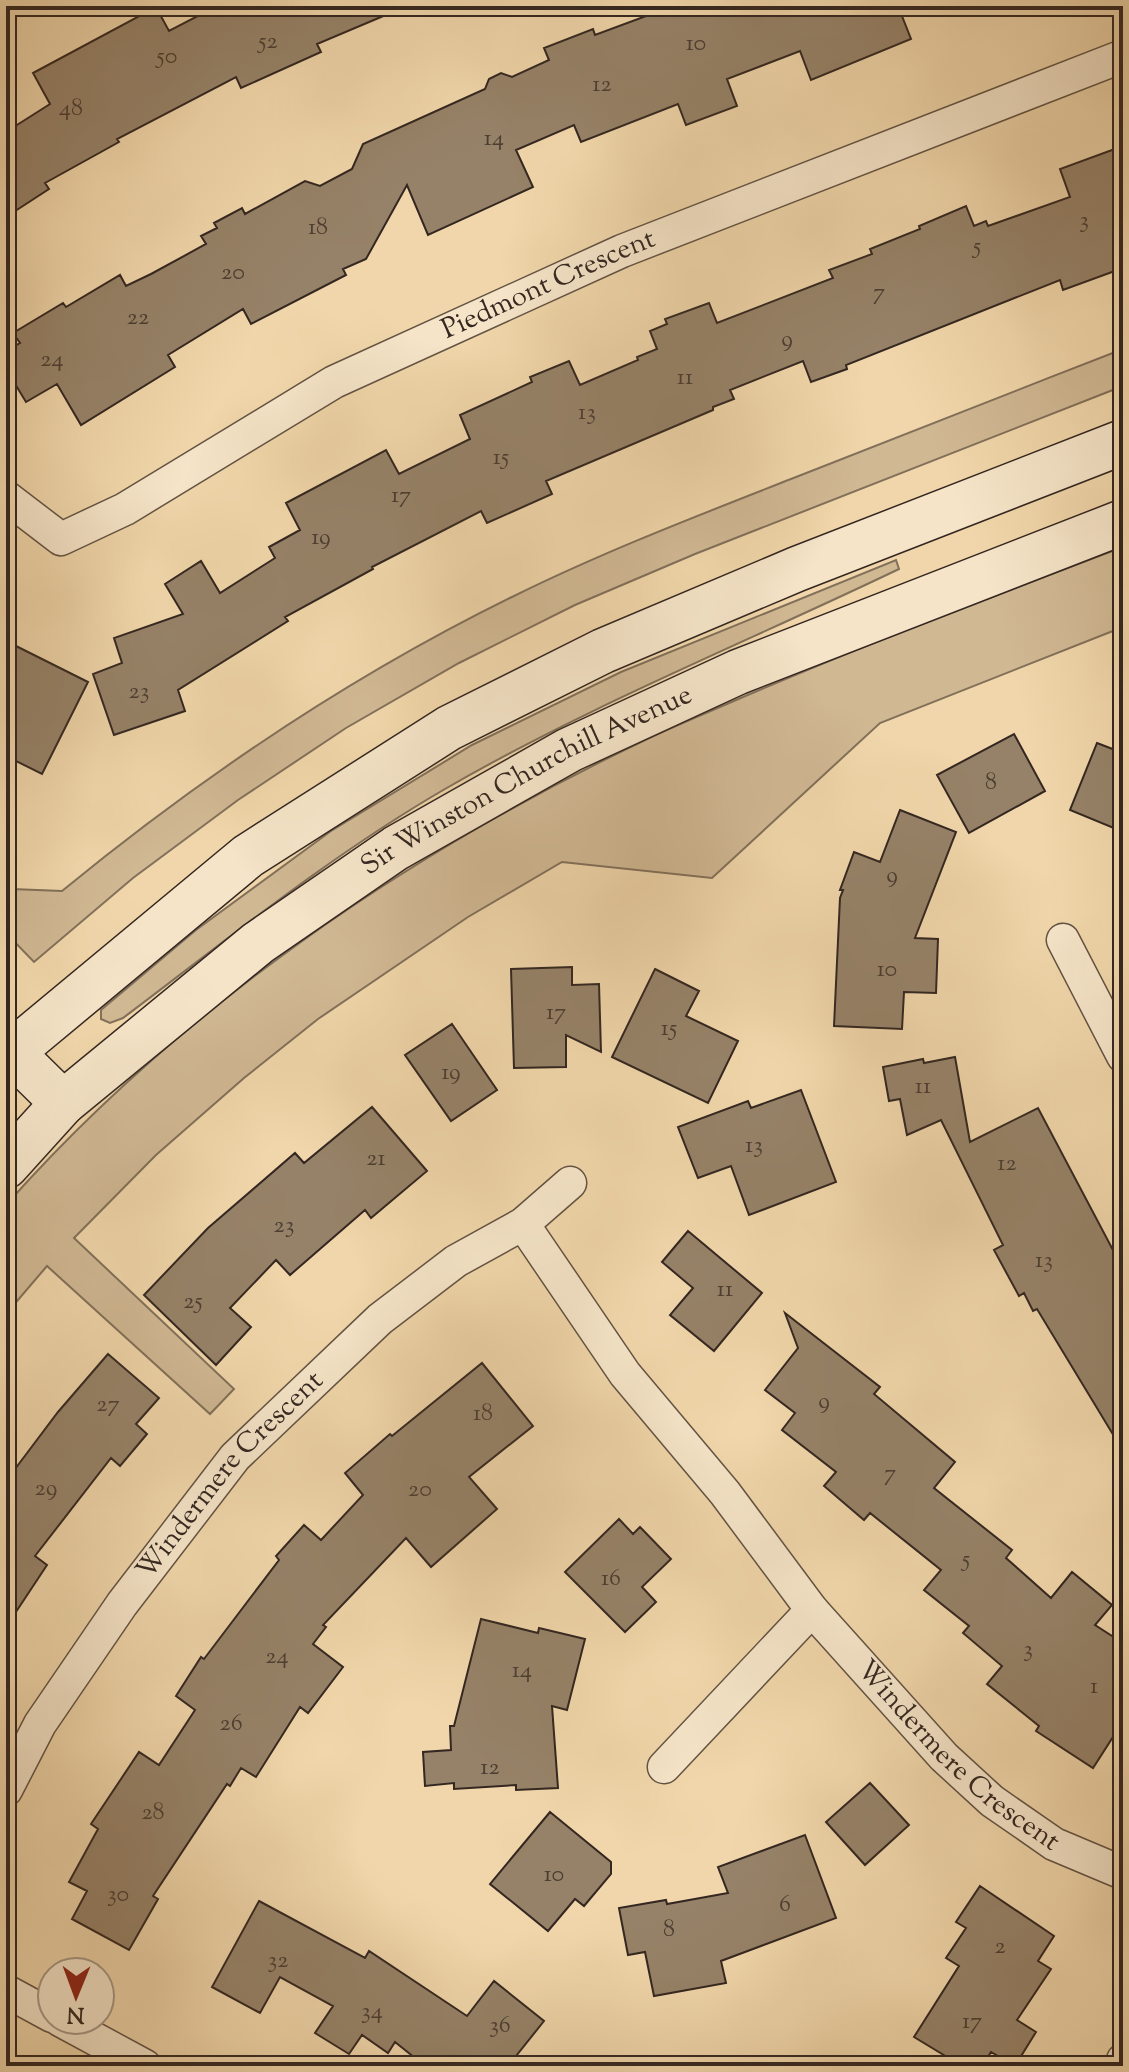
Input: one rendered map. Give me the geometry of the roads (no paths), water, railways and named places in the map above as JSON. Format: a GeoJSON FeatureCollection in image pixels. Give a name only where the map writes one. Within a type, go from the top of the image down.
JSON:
{"type":"FeatureCollection","features":[{"type":"Feature","properties":{"kind":"main road"},"geometry":{"type":"LineString","coordinates":[[63,1103],[7,1052],[248,856],[449,728],[603,651],[755,587],[1123,442]]}},
{"type":"Feature","properties":{"kind":"main road","name":"Sir Winston Churchill Avenue"},"geometry":{"type":"LineString","coordinates":[[6,1166],[63,1103],[258,943],[396,848],[569,750],[738,672],[1123,522]]}},
{"type":"Feature","properties":{"kind":"street","name":"Piedmont Crescent"},"geometry":{"type":"LineString","coordinates":[[6,497],[61,539],[125,509],[362,368],[622,251],[1123,56]]}},
{"type":"Feature","properties":{"kind":"street"},"geometry":{"type":"LineString","coordinates":[[1063,940],[1123,1056]]}},
{"type":"Feature","properties":{"kind":"street","name":"Windermere Crescent"},"geometry":{"type":"LineString","coordinates":[[6,1790],[40,1724],[122,1604],[235,1457],[380,1319],[456,1261],[523,1224],[570,1183]]}},
{"type":"Feature","properties":{"kind":"street","name":"Windermere Crescent"},"geometry":{"type":"LineString","coordinates":[[523,1224],[625,1374],[725,1493],[812,1610],[944,1757],[992,1801],[1054,1844],[1123,1873]]}},
{"type":"Feature","properties":{"kind":"street"},"geometry":{"type":"LineString","coordinates":[[664,1767],[812,1610]]}},
{"type":"Feature","properties":{"kind":"street"},"geometry":{"type":"LineString","coordinates":[[6,1991],[36,2007]]}},
{"type":"Feature","properties":{"kind":"street"},"geometry":{"type":"LineString","coordinates":[[90,2036],[145,2066]]}},
{"type":"Feature","properties":{"kind":"street"},"geometry":{"type":"LineString","coordinates":[[1121,2066],[1123,2060]]}}]}
